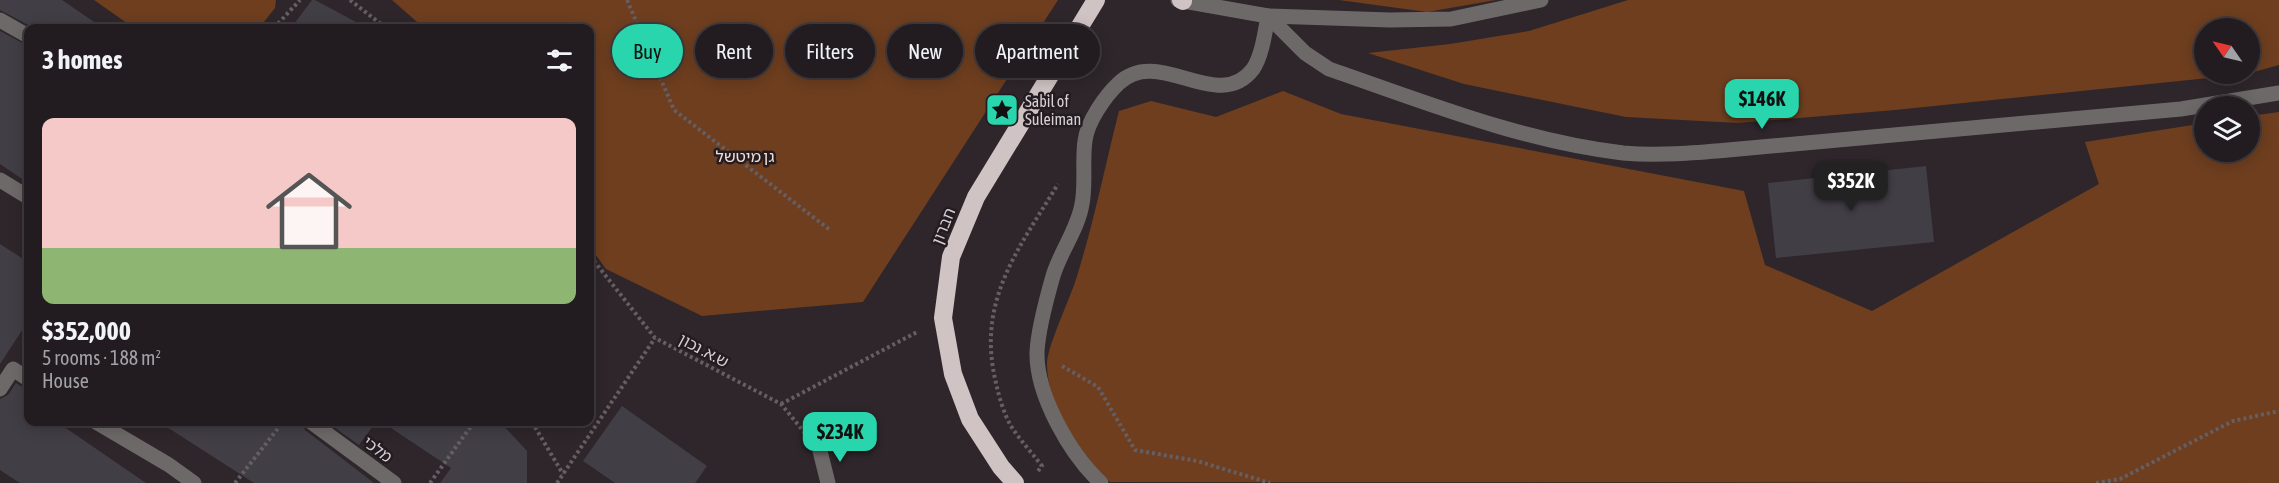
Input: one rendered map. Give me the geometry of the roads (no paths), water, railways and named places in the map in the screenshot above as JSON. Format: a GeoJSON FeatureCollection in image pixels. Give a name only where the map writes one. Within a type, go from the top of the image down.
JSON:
{"type":"FeatureCollection","features":[{"type":"Feature","properties":{"kind":"highway","name":"חברון"},"geometry":{"type":"LineString","coordinates":[[1015,483],[1001,467],[970,419],[953,375],[943,318],[951,257],[976,197],[1096,0]]}},
{"type":"Feature","properties":{"kind":"street"},"geometry":{"type":"LineString","coordinates":[[1181,0],[1268,16],[1390,21],[1451,19],[1541,0]]}},
{"type":"Feature","properties":{"kind":"street"},"geometry":{"type":"LineString","coordinates":[[1268,16],[1305,53],[1329,69],[1504,130],[1624,153],[1696,152],[2083,118],[2181,109],[2279,93]]}},
{"type":"Feature","properties":{"kind":"street"},"geometry":{"type":"LineString","coordinates":[[1101,483],[1056,422],[1040,383],[1037,351],[1053,275],[1082,205],[1085,138],[1103,100],[1120,81],[1134,73],[1164,72],[1214,86],[1238,83],[1254,67],[1268,16]]}},
{"type":"Feature","properties":{"kind":"street"},"geometry":{"type":"LineString","coordinates":[[0,20],[24,34]]}},
{"type":"Feature","properties":{"kind":"street"},"geometry":{"type":"LineString","coordinates":[[0,180],[24,195]]}},
{"type":"Feature","properties":{"kind":"street"},"geometry":{"type":"LineString","coordinates":[[0,388],[13,369],[24,376]]}},
{"type":"Feature","properties":{"kind":"street"},"geometry":{"type":"LineString","coordinates":[[103,426],[169,465],[194,483]]}},
{"type":"Feature","properties":{"kind":"street","name":"מלכי"},"geometry":{"type":"LineString","coordinates":[[316,426],[394,483]]}},
{"type":"Feature","properties":{"kind":"street"},"geometry":{"type":"LineString","coordinates":[[820,451],[828,483]]}},
{"type":"Feature","properties":{"kind":"place","name":"Sabil of Suleiman"},"geometry":{"type":"Point","coordinates":[1002,110]}},
{"type":"Feature","properties":{"kind":"park label","name":"גן מיטשל"},"geometry":{"type":"Point","coordinates":[745,156]}}]}
